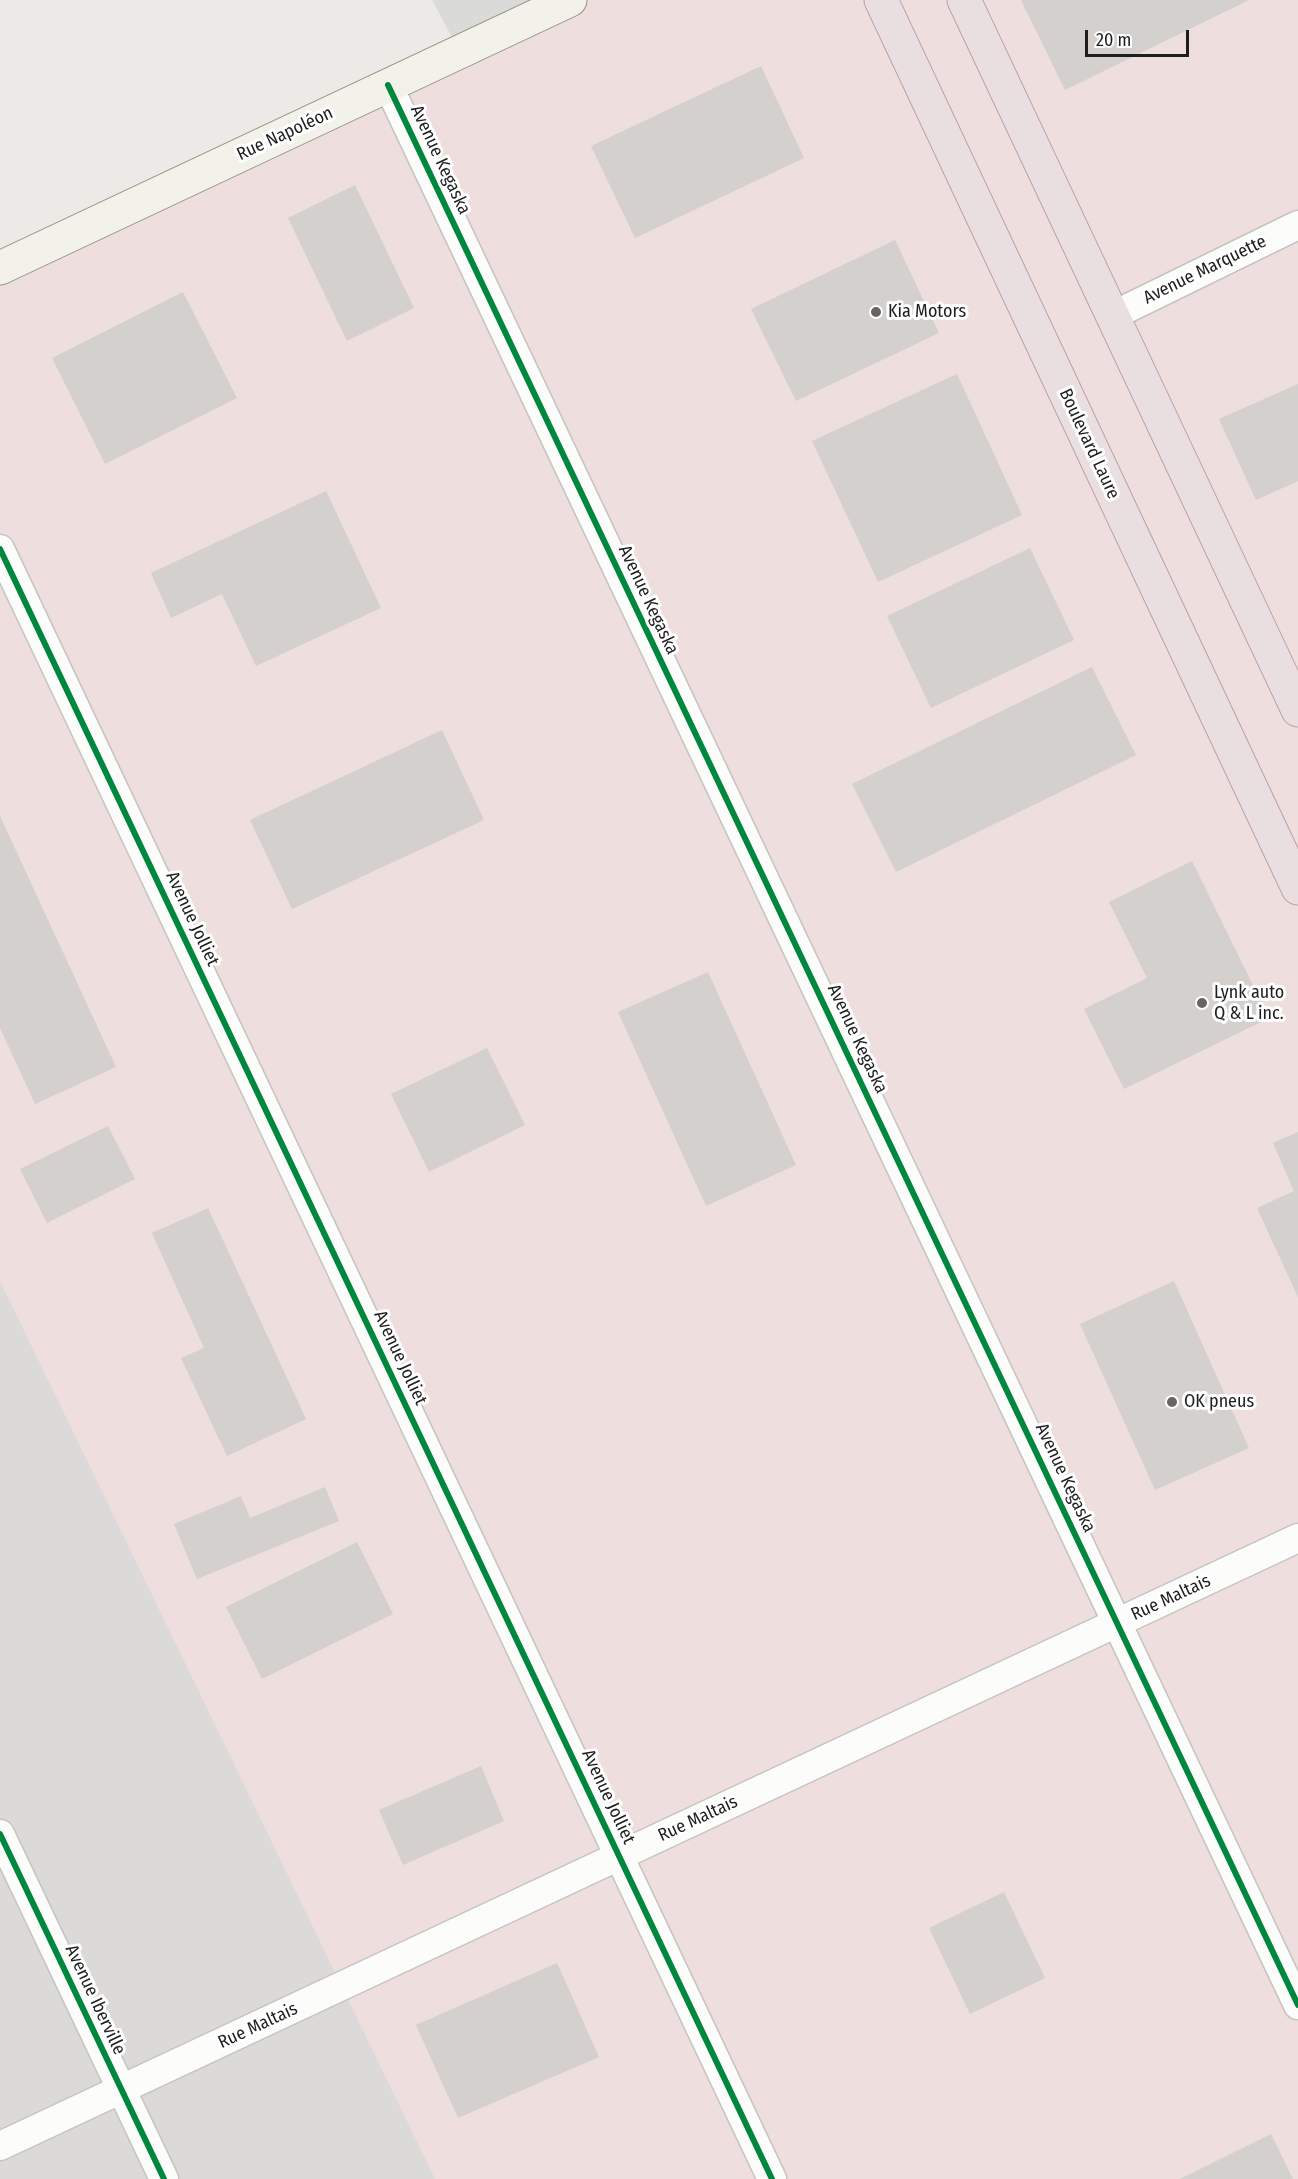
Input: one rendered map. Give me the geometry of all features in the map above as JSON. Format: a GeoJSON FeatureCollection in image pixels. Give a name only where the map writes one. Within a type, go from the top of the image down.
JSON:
{"type":"FeatureCollection","features":[{"type":"Feature","properties":{"kind":"highway","name":"Boulevard Laure"},"geometry":{"type":"LineString","coordinates":[[881,0],[1298,888]]}},
{"type":"Feature","properties":{"kind":"highway"},"geometry":{"type":"LineString","coordinates":[[964,0],[1298,710]]}},
{"type":"Feature","properties":{"kind":"street","name":"Rue Napoléon"},"geometry":{"type":"LineString","coordinates":[[0,268],[570,0]]}},
{"type":"Feature","properties":{"kind":"street","name":"Avenue Kegaska"},"geometry":{"type":"LineString","coordinates":[[388,85],[1298,2005]]}},
{"type":"Feature","properties":{"kind":"street","name":"Avenue Marquette"},"geometry":{"type":"LineString","coordinates":[[1112,316],[1298,225]]}},
{"type":"Feature","properties":{"kind":"street","name":"Avenue Jolliet"},"geometry":{"type":"LineString","coordinates":[[0,549],[772,2179]]}},
{"type":"Feature","properties":{"kind":"street","name":"Rue Maltais"},"geometry":{"type":"LineString","coordinates":[[0,2146],[1298,1538]]}},
{"type":"Feature","properties":{"kind":"street","name":"Avenue Iberville"},"geometry":{"type":"LineString","coordinates":[[0,1834],[164,2179]]}},
{"type":"Feature","properties":{"kind":"shaded area"},"geometry":{"type":"Polygon","coordinates":[[[432,0],[570,0],[460,52],[432,0]]]}},
{"type":"Feature","properties":{"kind":"shaded area"},"geometry":{"type":"Polygon","coordinates":[[[558,0],[1298,0],[1298,2179],[435,2179],[0,1281],[0,254],[558,0]]]}},
{"type":"Feature","properties":{"kind":"shaded area"},"geometry":{"type":"Polygon","coordinates":[[[0,1223],[447,2179],[0,2179],[0,1223]]]}},
{"type":"Feature","properties":{"kind":"building"},"geometry":{"type":"Polygon","coordinates":[[[1021,0],[1249,0],[1065,90],[1021,0]]]}},
{"type":"Feature","properties":{"kind":"building"},"geometry":{"type":"Polygon","coordinates":[[[761,66],[804,158],[635,238],[591,146],[761,66]]]}},
{"type":"Feature","properties":{"kind":"building"},"geometry":{"type":"Polygon","coordinates":[[[355,185],[414,308],[347,341],[288,218],[355,185]]]}},
{"type":"Feature","properties":{"kind":"building"},"geometry":{"type":"Polygon","coordinates":[[[895,240],[939,333],[796,401],[751,309],[895,240]]]}},
{"type":"Feature","properties":{"kind":"building"},"geometry":{"type":"Polygon","coordinates":[[[183,292],[237,398],[105,464],[52,358],[183,292]]]}},
{"type":"Feature","properties":{"kind":"building"},"geometry":{"type":"Polygon","coordinates":[[[957,374],[1022,515],[878,582],[812,441],[957,374]]]}},
{"type":"Feature","properties":{"kind":"building"},"geometry":{"type":"Polygon","coordinates":[[[1298,384],[1298,481],[1256,500],[1219,419],[1298,384]]]}},
{"type":"Feature","properties":{"kind":"building"},"geometry":{"type":"Polygon","coordinates":[[[326,491],[381,608],[256,666],[222,594],[171,618],[151,573],[326,491]]]}},
{"type":"Feature","properties":{"kind":"building"},"geometry":{"type":"Polygon","coordinates":[[[1030,548],[1074,640],[931,708],[887,616],[1030,548]]]}},
{"type":"Feature","properties":{"kind":"building"},"geometry":{"type":"Polygon","coordinates":[[[1092,667],[1136,755],[896,872],[852,784],[1092,667]]]}},
{"type":"Feature","properties":{"kind":"building"},"geometry":{"type":"Polygon","coordinates":[[[442,730],[484,820],[292,909],[250,820],[442,730]]]}},
{"type":"Feature","properties":{"kind":"building"},"geometry":{"type":"Polygon","coordinates":[[[0,816],[116,1067],[35,1104],[0,1028],[0,816]]]}},
{"type":"Feature","properties":{"kind":"building"},"geometry":{"type":"Polygon","coordinates":[[[1192,861],[1269,1018],[1124,1089],[1084,1009],[1147,978],[1109,902],[1192,861]]]}},
{"type":"Feature","properties":{"kind":"building"},"geometry":{"type":"Polygon","coordinates":[[[708,972],[796,1165],[706,1206],[618,1012],[708,972]]]}},
{"type":"Feature","properties":{"kind":"building"},"geometry":{"type":"Polygon","coordinates":[[[487,1048],[525,1125],[429,1172],[391,1094],[487,1048]]]}},
{"type":"Feature","properties":{"kind":"building"},"geometry":{"type":"Polygon","coordinates":[[[108,1126],[135,1179],[47,1223],[20,1169],[108,1126]]]}},
{"type":"Feature","properties":{"kind":"building"},"geometry":{"type":"Polygon","coordinates":[[[1298,1132],[1298,1297],[1257,1208],[1294,1191],[1273,1143],[1298,1132]]]}},
{"type":"Feature","properties":{"kind":"building"},"geometry":{"type":"Polygon","coordinates":[[[208,1208],[306,1419],[227,1456],[181,1358],[204,1348],[152,1233],[208,1208]]]}},
{"type":"Feature","properties":{"kind":"building"},"geometry":{"type":"Polygon","coordinates":[[[1174,1281],[1249,1448],[1155,1490],[1080,1324],[1174,1281]]]}},
{"type":"Feature","properties":{"kind":"building"},"geometry":{"type":"Polygon","coordinates":[[[325,1487],[339,1521],[197,1579],[174,1524],[241,1496],[250,1518],[325,1487]]]}},
{"type":"Feature","properties":{"kind":"building"},"geometry":{"type":"Polygon","coordinates":[[[357,1542],[393,1614],[262,1679],[226,1607],[357,1542]]]}},
{"type":"Feature","properties":{"kind":"building"},"geometry":{"type":"Polygon","coordinates":[[[481,1766],[504,1821],[403,1865],[379,1810],[481,1766]]]}},
{"type":"Feature","properties":{"kind":"building"},"geometry":{"type":"Polygon","coordinates":[[[1004,1892],[1045,1978],[970,2014],[929,1928],[1004,1892]]]}},
{"type":"Feature","properties":{"kind":"building"},"geometry":{"type":"Polygon","coordinates":[[[557,1963],[599,2057],[458,2118],[416,2025],[557,1963]]]}},
{"type":"Feature","properties":{"kind":"building"},"geometry":{"type":"Polygon","coordinates":[[[1271,2134],[1293,2179],[1180,2179],[1271,2134]]]}},
{"type":"Feature","properties":{"kind":"cycle path"},"geometry":{"type":"LineString","coordinates":[[388,85],[1298,2005]]}},
{"type":"Feature","properties":{"kind":"cycle path"},"geometry":{"type":"LineString","coordinates":[[0,549],[772,2179]]}},
{"type":"Feature","properties":{"kind":"cycle path"},"geometry":{"type":"LineString","coordinates":[[0,1834],[164,2179]]}},
{"type":"Feature","properties":{"kind":"place","name":"Kia Motors"},"geometry":{"type":"Point","coordinates":[876,312]}},
{"type":"Feature","properties":{"kind":"place","name":"Lynk auto Q & L inc."},"geometry":{"type":"Point","coordinates":[1202,1003]}},
{"type":"Feature","properties":{"kind":"place","name":"OK pneus"},"geometry":{"type":"Point","coordinates":[1172,1402]}}]}
